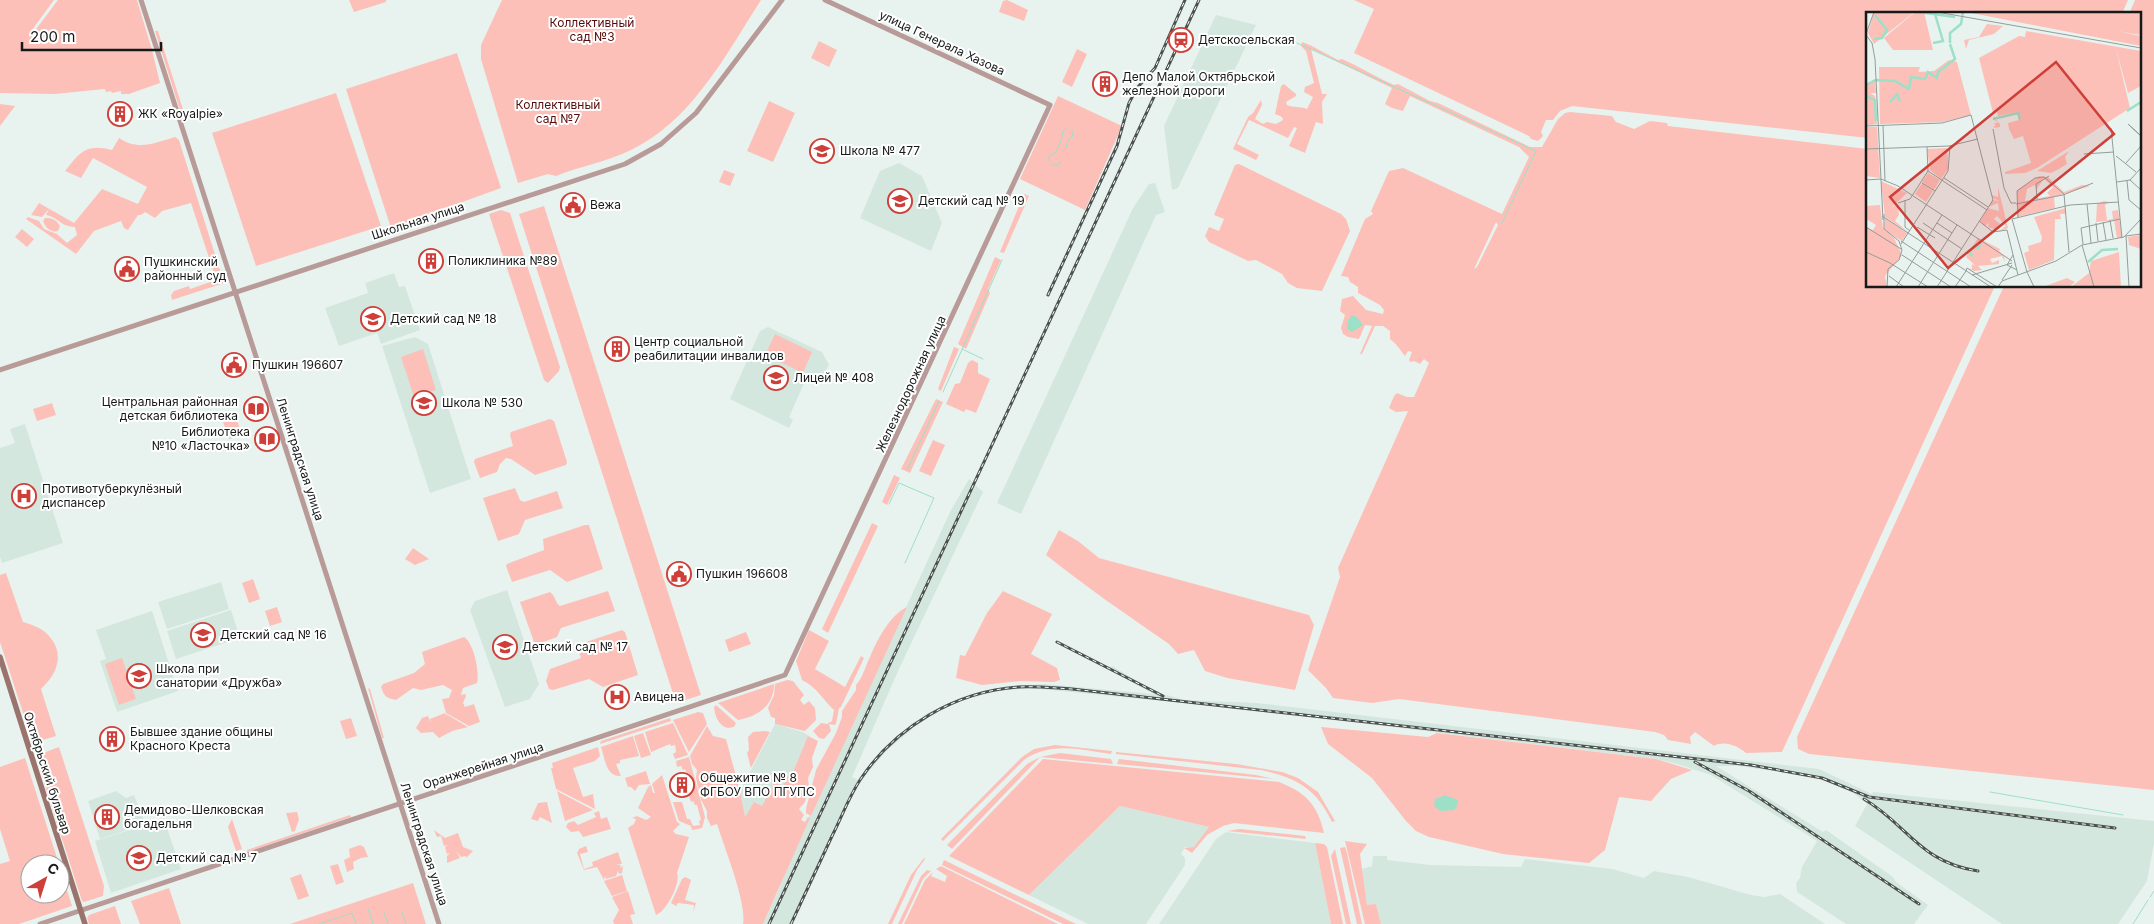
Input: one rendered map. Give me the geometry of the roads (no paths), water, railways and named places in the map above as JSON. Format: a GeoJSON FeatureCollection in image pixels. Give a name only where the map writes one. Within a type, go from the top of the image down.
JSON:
{"type":"FeatureCollection","features":[{"type":"Feature","properties":{"kind":"main road","name":"Октябрьский бульвар"},"geometry":{"type":"LineString","coordinates":[[0,657],[85,924]]}},
{"type":"Feature","properties":{"kind":"street","name":"Ленинградская улица"},"geometry":{"type":"LineString","coordinates":[[142,0],[439,924]]}},
{"type":"Feature","properties":{"kind":"street","name":"Школьная улица"},"geometry":{"type":"LineString","coordinates":[[0,370],[612,169],[638,158],[676,132],[696,114],[782,0]]}},
{"type":"Feature","properties":{"kind":"street","name":"улица Генерала Хазова"},"geometry":{"type":"LineString","coordinates":[[825,0],[1050,105]]}},
{"type":"Feature","properties":{"kind":"street","name":"Железнодорожная улица"},"geometry":{"type":"LineString","coordinates":[[788,672],[1050,105]]}},
{"type":"Feature","properties":{"kind":"street","name":"Оранжерейная улица"},"geometry":{"type":"LineString","coordinates":[[40,924],[774,680],[788,672]]}},
{"type":"Feature","properties":{"kind":"waterway"},"geometry":{"type":"LineString","coordinates":[[1297,43],[1536,151],[1502,223]]}},
{"type":"Feature","properties":{"kind":"waterway"},"geometry":{"type":"LineString","coordinates":[[1049,161],[1049,156],[1055,153],[1063,131],[1066,129]]}},
{"type":"Feature","properties":{"kind":"waterway"},"geometry":{"type":"LineString","coordinates":[[1063,151],[1068,140],[1073,136],[1072,131]]}},
{"type":"Feature","properties":{"kind":"waterway"},"geometry":{"type":"LineString","coordinates":[[1052,165],[1058,165],[1061,161]]}},
{"type":"Feature","properties":{"kind":"waterway"},"geometry":{"type":"LineString","coordinates":[[943,392],[1002,260]]}},
{"type":"Feature","properties":{"kind":"waterway"},"geometry":{"type":"LineString","coordinates":[[962,349],[983,359]]}},
{"type":"Feature","properties":{"kind":"waterway"},"geometry":{"type":"LineString","coordinates":[[907,470],[939,401]]}},
{"type":"Feature","properties":{"kind":"waterway"},"geometry":{"type":"LineString","coordinates":[[889,504],[899,483],[934,498],[905,563]]}},
{"type":"Feature","properties":{"kind":"waterway"},"geometry":{"type":"LineString","coordinates":[[1990,792],[2123,815]]}},
{"type":"Feature","properties":{"kind":"waterway"},"geometry":{"type":"LineString","coordinates":[[2150,897],[2154,891]]}},
{"type":"Feature","properties":{"kind":"waterway"},"geometry":{"type":"LineString","coordinates":[[2133,924],[2148,900]]}},
{"type":"Feature","properties":{"kind":"waterway"},"geometry":{"type":"LineString","coordinates":[[368,909],[373,924]]}},
{"type":"Feature","properties":{"kind":"waterway"},"geometry":{"type":"LineString","coordinates":[[402,912],[406,924]]}},
{"type":"Feature","properties":{"kind":"waterway"},"geometry":{"type":"LineString","coordinates":[[319,924],[352,913],[356,924]]}},
{"type":"Feature","properties":{"kind":"waterway"},"geometry":{"type":"LineString","coordinates":[[384,913],[388,924]]}},
{"type":"Feature","properties":{"kind":"railway"},"geometry":{"type":"LineString","coordinates":[[1048,295],[1117,146],[1129,103],[1137,88],[1155,68],[1185,0]]}},
{"type":"Feature","properties":{"kind":"railway"},"geometry":{"type":"LineString","coordinates":[[769,924],[1199,0]]}},
{"type":"Feature","properties":{"kind":"railway"},"geometry":{"type":"LineString","coordinates":[[1057,642],[1163,696]]}},
{"type":"Feature","properties":{"kind":"railway"},"geometry":{"type":"LineString","coordinates":[[791,924],[856,786],[874,761],[909,728],[950,704],[996,690],[1019,687],[1072,689],[1751,765],[1822,778],[1869,797],[2115,828]]}},
{"type":"Feature","properties":{"kind":"railway"},"geometry":{"type":"LineString","coordinates":[[1695,762],[1749,791],[1919,904]]}},
{"type":"Feature","properties":{"kind":"railway"},"geometry":{"type":"LineString","coordinates":[[1864,799],[1879,809],[1916,842],[1942,860],[1978,871]]}},
{"type":"Feature","properties":{"kind":"place","name":"Детскосельская"},"geometry":{"type":"Point","coordinates":[1181,40]}},
{"type":"Feature","properties":{"kind":"place","name":"Депо Малой Октябрьской железной дороги"},"geometry":{"type":"Point","coordinates":[1105,84]}},
{"type":"Feature","properties":{"kind":"place","name":"ЖК «Royalpie»"},"geometry":{"type":"Point","coordinates":[120,114]}},
{"type":"Feature","properties":{"kind":"place","name":"Школа № 477"},"geometry":{"type":"Point","coordinates":[822,151]}},
{"type":"Feature","properties":{"kind":"place","name":"Детский сад № 19"},"geometry":{"type":"Point","coordinates":[900,201]}},
{"type":"Feature","properties":{"kind":"place","name":"Вежа"},"geometry":{"type":"Point","coordinates":[573,205]}},
{"type":"Feature","properties":{"kind":"place","name":"Поликлиника №89"},"geometry":{"type":"Point","coordinates":[431,261]}},
{"type":"Feature","properties":{"kind":"place","name":"Пушкинский районный суд"},"geometry":{"type":"Point","coordinates":[127,269]}},
{"type":"Feature","properties":{"kind":"place","name":"Детский сад № 18"},"geometry":{"type":"Point","coordinates":[373,319]}},
{"type":"Feature","properties":{"kind":"place","name":"Центр социальной реабилитации инвалидов"},"geometry":{"type":"Point","coordinates":[617,349]}},
{"type":"Feature","properties":{"kind":"place","name":"Пушкин 196607"},"geometry":{"type":"Point","coordinates":[234,365]}},
{"type":"Feature","properties":{"kind":"place","name":"Лицей № 408"},"geometry":{"type":"Point","coordinates":[776,378]}},
{"type":"Feature","properties":{"kind":"place","name":"Школа № 530"},"geometry":{"type":"Point","coordinates":[424,403]}},
{"type":"Feature","properties":{"kind":"place","name":"Центральная районная детская библиотека"},"geometry":{"type":"Point","coordinates":[256,409]}},
{"type":"Feature","properties":{"kind":"place","name":"Библиотека №10 «Ласточка»"},"geometry":{"type":"Point","coordinates":[267,439]}},
{"type":"Feature","properties":{"kind":"place","name":"Противотуберкулёзный диспансер"},"geometry":{"type":"Point","coordinates":[24,496]}},
{"type":"Feature","properties":{"kind":"place","name":"Пушкин 196608"},"geometry":{"type":"Point","coordinates":[679,574]}},
{"type":"Feature","properties":{"kind":"place","name":"Детский сад № 16"},"geometry":{"type":"Point","coordinates":[203,635]}},
{"type":"Feature","properties":{"kind":"place","name":"Детский сад № 17"},"geometry":{"type":"Point","coordinates":[505,647]}},
{"type":"Feature","properties":{"kind":"place","name":"Школа при санатории «Дружба»"},"geometry":{"type":"Point","coordinates":[139,676]}},
{"type":"Feature","properties":{"kind":"place","name":"Авицена"},"geometry":{"type":"Point","coordinates":[617,697]}},
{"type":"Feature","properties":{"kind":"place","name":"Бывшее здание общины Красного Креста"},"geometry":{"type":"Point","coordinates":[112,739]}},
{"type":"Feature","properties":{"kind":"place","name":"Общежитие № 8 ФГБОУ ВПО ПГУПС"},"geometry":{"type":"Point","coordinates":[682,785]}},
{"type":"Feature","properties":{"kind":"place","name":"Демидово-Шелковская богадельня"},"geometry":{"type":"Point","coordinates":[107,817]}},
{"type":"Feature","properties":{"kind":"place","name":"Детский сад № 7"},"geometry":{"type":"Point","coordinates":[139,858]}},
{"type":"Feature","properties":{"kind":"park label","name":"Коллективный сад №3"},"geometry":{"type":"Point","coordinates":[592,30]}},
{"type":"Feature","properties":{"kind":"park label","name":"Коллективный сад №7"},"geometry":{"type":"Point","coordinates":[558,112]}}]}
